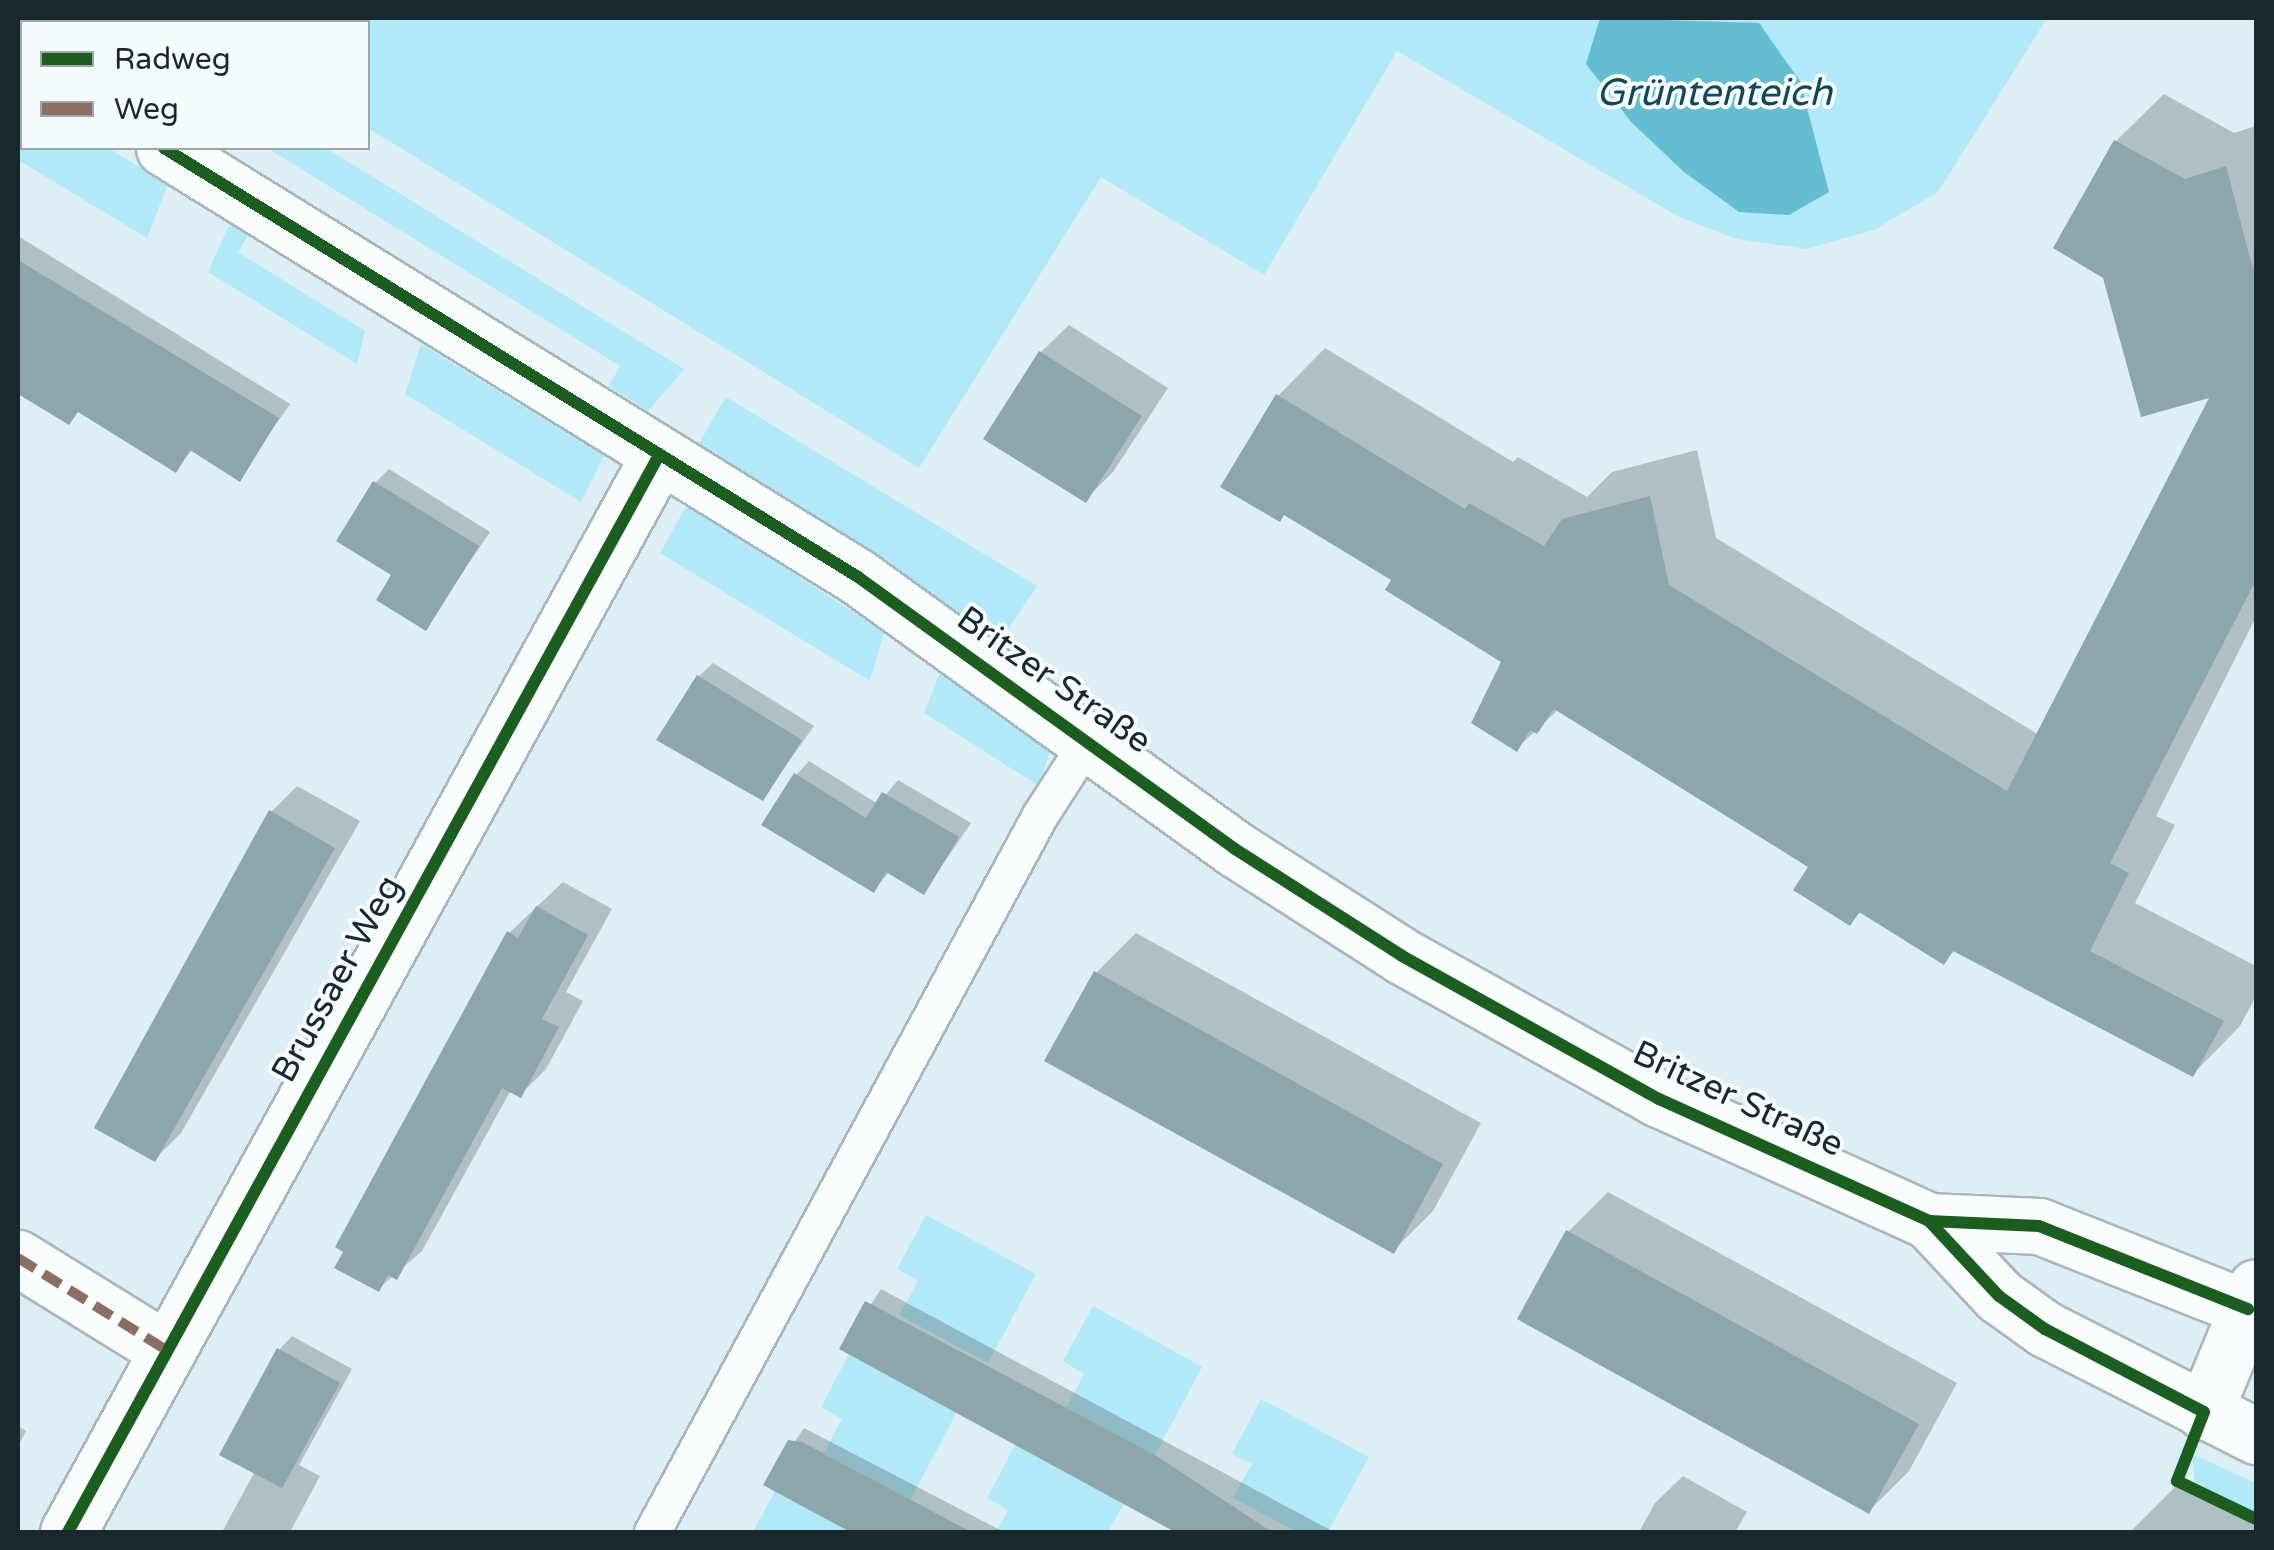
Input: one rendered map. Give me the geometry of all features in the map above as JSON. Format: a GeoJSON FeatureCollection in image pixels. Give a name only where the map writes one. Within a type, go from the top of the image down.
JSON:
{"type":"FeatureCollection","features":[{"type":"Feature","properties":{"kind":"main road","name":"Britzer Straße"},"geometry":{"type":"LineString","coordinates":[[167,150],[858,577],[1235,848],[1402,956],[1658,1099],[1929,1221],[2039,1226],[2254,1303]]}},
{"type":"Feature","properties":{"kind":"main road","name":"Brussaer Weg"},"geometry":{"type":"LineString","coordinates":[[68,1532],[659,455]]}},
{"type":"Feature","properties":{"kind":"main road","name":"Britzer Straße"},"geometry":{"type":"LineString","coordinates":[[1929,1221],[1999,1296],[2046,1329],[2256,1436]]}},
{"type":"Feature","properties":{"kind":"main road"},"geometry":{"type":"LineString","coordinates":[[18,1258],[168,1352]]}},
{"type":"Feature","properties":{"kind":"main road"},"geometry":{"type":"LineString","coordinates":[[2204,1412],[2254,1303]]}},
{"type":"Feature","properties":{"kind":"lane","name":"Britzer Straße"},"geometry":{"type":"LineString","coordinates":[[652,1532],[1031,832],[1088,740]]}},
{"type":"Feature","properties":{"kind":"shaded area"},"geometry":{"type":"Polygon","coordinates":[[[188,18],[2047,18],[1938,192],[1874,230],[1806,249],[1737,239],[1679,217],[1397,51],[1264,275],[1101,177],[919,468],[370,129],[370,20],[188,18]]]}},
{"type":"Feature","properties":{"kind":"shaded area"},"geometry":{"type":"Polygon","coordinates":[[[20,139],[20,150],[111,150],[168,184],[147,238],[18,160],[20,139]]]}},
{"type":"Feature","properties":{"kind":"shaded area"},"geometry":{"type":"Polygon","coordinates":[[[270,150],[329,150],[684,369],[648,411],[609,386],[620,366],[270,150]]]}},
{"type":"Feature","properties":{"kind":"shaded area"},"geometry":{"type":"Polygon","coordinates":[[[231,221],[249,233],[238,252],[365,331],[357,364],[208,272],[231,221]]]}},
{"type":"Feature","properties":{"kind":"shaded area"},"geometry":{"type":"Polygon","coordinates":[[[421,344],[604,456],[581,502],[405,394],[421,344]]]}},
{"type":"Feature","properties":{"kind":"shaded area"},"geometry":{"type":"Polygon","coordinates":[[[726,397],[1037,586],[998,644],[696,448],[726,397]]]}},
{"type":"Feature","properties":{"kind":"shaded area"},"geometry":{"type":"Polygon","coordinates":[[[687,505],[884,632],[870,681],[660,553],[687,505]]]}},
{"type":"Feature","properties":{"kind":"shaded area"},"geometry":{"type":"Polygon","coordinates":[[[940,673],[1051,748],[1039,786],[924,713],[940,673]]]}},
{"type":"Feature","properties":{"kind":"shaded area"},"geometry":{"type":"Polygon","coordinates":[[[926,1215],[1036,1274],[988,1363],[899,1315],[918,1281],[897,1269],[926,1215]]]}},
{"type":"Feature","properties":{"kind":"shaded area"},"geometry":{"type":"Polygon","coordinates":[[[1093,1306],[1202,1367],[1155,1455],[1066,1408],[1084,1374],[1063,1361],[1093,1306]]]}},
{"type":"Feature","properties":{"kind":"shaded area"},"geometry":{"type":"Polygon","coordinates":[[[849,1354],[957,1412],[910,1500],[824,1453],[842,1419],[821,1407],[849,1354]]]}},
{"type":"Feature","properties":{"kind":"shaded area"},"geometry":{"type":"Polygon","coordinates":[[[1261,1399],[1369,1457],[1328,1532],[1297,1532],[1233,1498],[1252,1464],[1232,1454],[1261,1399]]]}},
{"type":"Feature","properties":{"kind":"shaded area"},"geometry":{"type":"Polygon","coordinates":[[[1015,1445],[1124,1504],[1108,1532],[996,1532],[1008,1510],[987,1498],[1015,1445]]]}},
{"type":"Feature","properties":{"kind":"shaded area"},"geometry":{"type":"Polygon","coordinates":[[[2192,1454],[2256,1483],[2256,1515],[2195,1485],[2192,1454]]]}},
{"type":"Feature","properties":{"kind":"shaded area"},"geometry":{"type":"Polygon","coordinates":[[[775,1491],[850,1532],[753,1532],[775,1491]]]}},
{"type":"Feature","properties":{"kind":"water","name":"Grüntenteich"},"geometry":{"type":"Polygon","coordinates":[[[1600,18],[1759,23],[1800,81],[1829,192],[1789,215],[1739,212],[1684,172],[1632,123],[1586,64],[1600,18]]]}},
{"type":"Feature","properties":{"kind":"building"},"geometry":{"type":"Polygon","coordinates":[[[2114,140],[2185,179],[2226,166],[2256,281],[2256,580],[2110,863],[2129,873],[2090,951],[2224,1021],[2193,1077],[1953,951],[1944,965],[1859,912],[1850,926],[1793,890],[1808,867],[1554,709],[1537,734],[1530,730],[1517,752],[1471,723],[1501,662],[1385,590],[1391,580],[1284,515],[1280,522],[1220,487],[1276,394],[1465,509],[1469,503],[1544,546],[1562,519],[1650,496],[1669,585],[2007,791],[2209,398],[2141,417],[2103,278],[2053,248],[2114,140]]]}},
{"type":"Feature","properties":{"kind":"building"},"geometry":{"type":"Polygon","coordinates":[[[18,260],[279,418],[240,482],[190,450],[176,473],[78,412],[69,425],[18,394],[18,260]]]}},
{"type":"Feature","properties":{"kind":"building"},"geometry":{"type":"Polygon","coordinates":[[[1039,351],[1142,416],[1086,503],[983,439],[1039,351]]]}},
{"type":"Feature","properties":{"kind":"building"},"geometry":{"type":"Polygon","coordinates":[[[373,481],[479,546],[426,631],[376,600],[391,575],[336,541],[373,481]]]}},
{"type":"Feature","properties":{"kind":"building"},"geometry":{"type":"Polygon","coordinates":[[[697,675],[802,740],[763,801],[656,740],[697,675]]]}},
{"type":"Feature","properties":{"kind":"building"},"geometry":{"type":"Polygon","coordinates":[[[794,773],[866,818],[882,792],[959,837],[924,895],[886,872],[874,893],[761,825],[794,773]]]}},
{"type":"Feature","properties":{"kind":"building"},"geometry":{"type":"Polygon","coordinates":[[[269,810],[335,848],[155,1162],[94,1128],[269,810]]]}},
{"type":"Feature","properties":{"kind":"building"},"geometry":{"type":"Polygon","coordinates":[[[536,906],[588,935],[542,1019],[559,1027],[521,1098],[502,1088],[397,1280],[388,1275],[379,1292],[334,1268],[343,1252],[335,1247],[507,931],[518,938],[536,906]]]}},
{"type":"Feature","properties":{"kind":"building"},"geometry":{"type":"Polygon","coordinates":[[[1094,971],[1443,1164],[1394,1254],[1044,1061],[1094,971]]]}},
{"type":"Feature","properties":{"kind":"building"},"geometry":{"type":"Polygon","coordinates":[[[1566,1230],[1919,1424],[1869,1514],[1517,1319],[1566,1230]]]}},
{"type":"Feature","properties":{"kind":"building"},"geometry":{"type":"Polygon","coordinates":[[[865,1301],[1155,1455],[1272,1532],[1175,1532],[839,1349],[865,1301]]]}},
{"type":"Feature","properties":{"kind":"building"},"geometry":{"type":"Polygon","coordinates":[[[277,1348],[340,1383],[282,1488],[219,1455],[277,1348]]]}},
{"type":"Feature","properties":{"kind":"building"},"geometry":{"type":"Polygon","coordinates":[[[788,1440],[802,1442],[971,1532],[850,1532],[763,1485],[788,1440]]]}},
{"type":"Feature","properties":{"kind":"marked path"},"geometry":{"type":"LineString","coordinates":[[18,1258],[168,1351]]}},
{"type":"Feature","properties":{"kind":"cycle path"},"geometry":{"type":"LineString","coordinates":[[167,150],[858,577],[1235,849],[1402,956],[1659,1099],[1929,1221],[1999,1296],[2045,1329],[2204,1412],[2177,1481],[2256,1519]]}},
{"type":"Feature","properties":{"kind":"cycle path"},"geometry":{"type":"LineString","coordinates":[[68,1532],[659,455]]}},
{"type":"Feature","properties":{"kind":"cycle path"},"geometry":{"type":"LineString","coordinates":[[1929,1221],[2039,1226],[2248,1309]]}}]}
